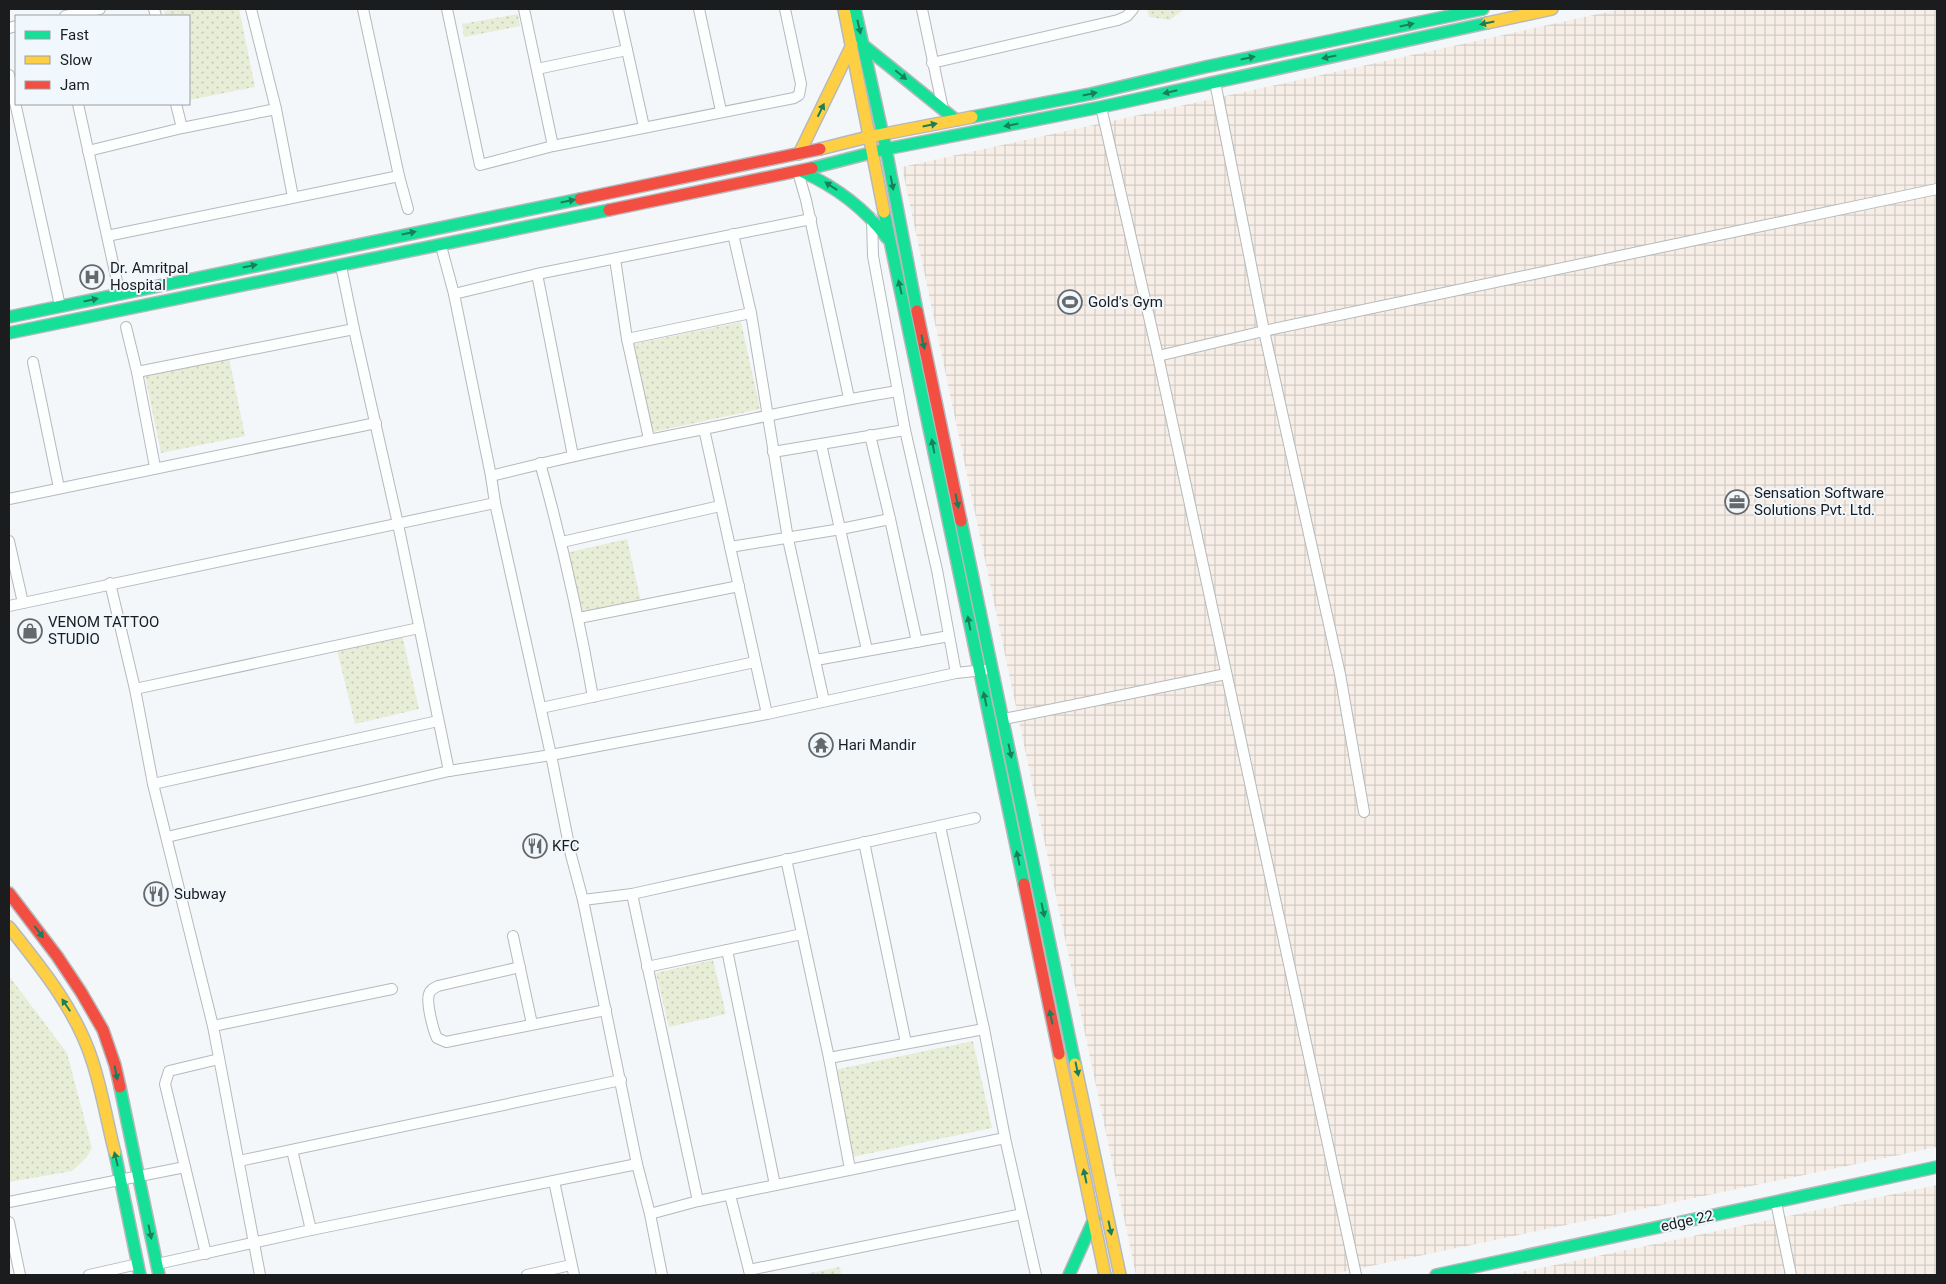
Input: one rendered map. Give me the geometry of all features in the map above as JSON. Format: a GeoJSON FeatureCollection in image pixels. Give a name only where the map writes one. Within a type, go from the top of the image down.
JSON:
{"type":"FeatureCollection","features":[{"type":"Feature","properties":{"kind":"main road"},"geometry":{"type":"LineString","coordinates":[[844,9],[858,45],[886,149],[918,319],[1120,1275]]}},
{"type":"Feature","properties":{"kind":"main road"},"geometry":{"type":"LineString","coordinates":[[855,9],[871,154],[908,323],[1106,1275]]}},
{"type":"Feature","properties":{"kind":"main road"},"geometry":{"type":"LineString","coordinates":[[9,317],[799,154],[868,137],[1090,94],[1205,67],[1483,9]]}},
{"type":"Feature","properties":{"kind":"main road"},"geometry":{"type":"LineString","coordinates":[[9,333],[441,246],[799,171],[886,149],[1101,108],[1552,9]]}},
{"type":"Feature","properties":{"kind":"main road"},"geometry":{"type":"LineString","coordinates":[[858,45],[956,120]]}},
{"type":"Feature","properties":{"kind":"main road"},"geometry":{"type":"LineString","coordinates":[[799,154],[858,45]]}},
{"type":"Feature","properties":{"kind":"main road"},"geometry":{"type":"LineString","coordinates":[[799,171],[825,182],[844,194],[872,219],[890,243]]}},
{"type":"Feature","properties":{"kind":"main road"},"geometry":{"type":"LineString","coordinates":[[9,894],[52,949],[81,992],[103,1030],[115,1065],[158,1270]]}},
{"type":"Feature","properties":{"kind":"main road"},"geometry":{"type":"LineString","coordinates":[[9,927],[32,956],[73,1016],[92,1059],[121,1180],[139,1269]]}},
{"type":"Feature","properties":{"kind":"main road","name":"edge 22"},"geometry":{"type":"LineString","coordinates":[[1436,1275],[1937,1166]]}},
{"type":"Feature","properties":{"kind":"main road"},"geometry":{"type":"LineString","coordinates":[[1069,1275],[1094,1219]]}},
{"type":"Feature","properties":{"kind":"street"},"geometry":{"type":"LineString","coordinates":[[70,15],[100,9]]}},
{"type":"Feature","properties":{"kind":"street"},"geometry":{"type":"LineString","coordinates":[[251,9],[276,109],[293,197]]}},
{"type":"Feature","properties":{"kind":"street"},"geometry":{"type":"LineString","coordinates":[[363,9],[399,176],[408,209]]}},
{"type":"Feature","properties":{"kind":"street"},"geometry":{"type":"LineString","coordinates":[[447,9],[480,164],[553,146],[794,98],[799,95],[801,84],[785,9]]}},
{"type":"Feature","properties":{"kind":"street"},"geometry":{"type":"LineString","coordinates":[[524,9],[553,146]]}},
{"type":"Feature","properties":{"kind":"street"},"geometry":{"type":"LineString","coordinates":[[618,9],[644,128]]}},
{"type":"Feature","properties":{"kind":"street"},"geometry":{"type":"LineString","coordinates":[[700,9],[721,112]]}},
{"type":"Feature","properties":{"kind":"street"},"geometry":{"type":"LineString","coordinates":[[922,9],[943,109]]}},
{"type":"Feature","properties":{"kind":"street"},"geometry":{"type":"LineString","coordinates":[[932,62],[1118,20],[1126,16],[1133,9]]}},
{"type":"Feature","properties":{"kind":"street"},"geometry":{"type":"LineString","coordinates":[[537,69],[627,50]]}},
{"type":"Feature","properties":{"kind":"street"},"geometry":{"type":"LineString","coordinates":[[9,75],[15,102]]}},
{"type":"Feature","properties":{"kind":"street"},"geometry":{"type":"LineString","coordinates":[[1215,82],[1264,330],[1340,674],[1364,812]]}},
{"type":"Feature","properties":{"kind":"street"},"geometry":{"type":"LineString","coordinates":[[16,105],[60,306]]}},
{"type":"Feature","properties":{"kind":"street"},"geometry":{"type":"LineString","coordinates":[[78,105],[118,286]]}},
{"type":"Feature","properties":{"kind":"street"},"geometry":{"type":"LineString","coordinates":[[176,105],[182,128]]}},
{"type":"Feature","properties":{"kind":"street"},"geometry":{"type":"LineString","coordinates":[[1101,108],[1158,356],[1356,1275]]}},
{"type":"Feature","properties":{"kind":"street"},"geometry":{"type":"LineString","coordinates":[[88,151],[182,128],[276,109]]}},
{"type":"Feature","properties":{"kind":"street"},"geometry":{"type":"LineString","coordinates":[[799,171],[849,398]]}},
{"type":"Feature","properties":{"kind":"street"},"geometry":{"type":"LineString","coordinates":[[107,236],[399,176]]}},
{"type":"Feature","properties":{"kind":"street"},"geometry":{"type":"LineString","coordinates":[[1158,356],[1264,330],[1937,189]]}},
{"type":"Feature","properties":{"kind":"street"},"geometry":{"type":"LineString","coordinates":[[454,294],[537,274],[811,219]]}},
{"type":"Feature","properties":{"kind":"street"},"geometry":{"type":"LineString","coordinates":[[872,219],[873,256],[898,391],[956,673]]}},
{"type":"Feature","properties":{"kind":"street"},"geometry":{"type":"LineString","coordinates":[[733,234],[751,312],[788,538],[824,701]]}},
{"type":"Feature","properties":{"kind":"street"},"geometry":{"type":"LineString","coordinates":[[441,246],[454,294],[495,503],[541,708],[571,855],[583,900],[637,1164],[650,1214],[662,1275]]}},
{"type":"Feature","properties":{"kind":"street"},"geometry":{"type":"LineString","coordinates":[[616,259],[627,339],[650,439]]}},
{"type":"Feature","properties":{"kind":"street"},"geometry":{"type":"LineString","coordinates":[[342,266],[449,771]]}},
{"type":"Feature","properties":{"kind":"street"},"geometry":{"type":"LineString","coordinates":[[537,274],[572,456]]}},
{"type":"Feature","properties":{"kind":"street"},"geometry":{"type":"LineString","coordinates":[[627,339],[751,312]]}},
{"type":"Feature","properties":{"kind":"street"},"geometry":{"type":"LineString","coordinates":[[126,327],[138,372],[155,467]]}},
{"type":"Feature","properties":{"kind":"street"},"geometry":{"type":"LineString","coordinates":[[138,372],[354,328]]}},
{"type":"Feature","properties":{"kind":"street"},"geometry":{"type":"LineString","coordinates":[[32,362],[60,488]]}},
{"type":"Feature","properties":{"kind":"street"},"geometry":{"type":"LineString","coordinates":[[491,476],[540,463],[650,439],[849,398],[898,391]]}},
{"type":"Feature","properties":{"kind":"street"},"geometry":{"type":"LineString","coordinates":[[9,499],[376,422]]}},
{"type":"Feature","properties":{"kind":"street"},"geometry":{"type":"LineString","coordinates":[[704,429],[767,714]]}},
{"type":"Feature","properties":{"kind":"street"},"geometry":{"type":"LineString","coordinates":[[774,452],[906,430]]}},
{"type":"Feature","properties":{"kind":"street"},"geometry":{"type":"LineString","coordinates":[[870,435],[890,518],[916,642]]}},
{"type":"Feature","properties":{"kind":"street"},"geometry":{"type":"LineString","coordinates":[[821,444],[867,650]]}},
{"type":"Feature","properties":{"kind":"street"},"geometry":{"type":"LineString","coordinates":[[540,463],[562,542],[579,618],[593,697]]}},
{"type":"Feature","properties":{"kind":"street"},"geometry":{"type":"LineString","coordinates":[[9,606],[495,503]]}},
{"type":"Feature","properties":{"kind":"street"},"geometry":{"type":"LineString","coordinates":[[562,542],[720,506]]}},
{"type":"Feature","properties":{"kind":"street"},"geometry":{"type":"LineString","coordinates":[[730,548],[840,530],[890,518]]}},
{"type":"Feature","properties":{"kind":"street"},"geometry":{"type":"LineString","coordinates":[[9,540],[23,603]]}},
{"type":"Feature","properties":{"kind":"street"},"geometry":{"type":"LineString","coordinates":[[110,584],[135,690],[153,784],[168,837],[212,1026],[260,1275]]}},
{"type":"Feature","properties":{"kind":"street"},"geometry":{"type":"LineString","coordinates":[[579,618],[739,586]]}},
{"type":"Feature","properties":{"kind":"street"},"geometry":{"type":"LineString","coordinates":[[135,690],[419,628]]}},
{"type":"Feature","properties":{"kind":"street"},"geometry":{"type":"LineString","coordinates":[[816,660],[949,636]]}},
{"type":"Feature","properties":{"kind":"street"},"geometry":{"type":"LineString","coordinates":[[541,708],[755,662]]}},
{"type":"Feature","properties":{"kind":"street"},"geometry":{"type":"LineString","coordinates":[[168,837],[449,771],[551,755],[767,714],[956,673],[993,669]]}},
{"type":"Feature","properties":{"kind":"street"},"geometry":{"type":"LineString","coordinates":[[1004,719],[1226,674]]}},
{"type":"Feature","properties":{"kind":"street"},"geometry":{"type":"LineString","coordinates":[[153,784],[438,721]]}},
{"type":"Feature","properties":{"kind":"street"},"geometry":{"type":"LineString","coordinates":[[583,900],[632,894],[975,818]]}},
{"type":"Feature","properties":{"kind":"street"},"geometry":{"type":"LineString","coordinates":[[940,826],[984,1029],[1005,1138],[1036,1275]]}},
{"type":"Feature","properties":{"kind":"street"},"geometry":{"type":"LineString","coordinates":[[864,842],[906,1043]]}},
{"type":"Feature","properties":{"kind":"street"},"geometry":{"type":"LineString","coordinates":[[786,859],[829,1058],[850,1169]]}},
{"type":"Feature","properties":{"kind":"street"},"geometry":{"type":"LineString","coordinates":[[632,894],[698,1201]]}},
{"type":"Feature","properties":{"kind":"street"},"geometry":{"type":"LineString","coordinates":[[647,967],[802,934]]}},
{"type":"Feature","properties":{"kind":"street"},"geometry":{"type":"LineString","coordinates":[[513,936],[532,1024]]}},
{"type":"Feature","properties":{"kind":"street"},"geometry":{"type":"LineString","coordinates":[[727,950],[775,1185]]}},
{"type":"Feature","properties":{"kind":"street"},"geometry":{"type":"LineString","coordinates":[[520,967],[432,989],[428,1002],[434,1033],[441,1041],[446,1042],[606,1010]]}},
{"type":"Feature","properties":{"kind":"street"},"geometry":{"type":"LineString","coordinates":[[212,1026],[392,989]]}},
{"type":"Feature","properties":{"kind":"street"},"geometry":{"type":"LineString","coordinates":[[829,1058],[984,1029]]}},
{"type":"Feature","properties":{"kind":"street"},"geometry":{"type":"LineString","coordinates":[[206,1254],[164,1084],[168,1071],[219,1059]]}},
{"type":"Feature","properties":{"kind":"street"},"geometry":{"type":"LineString","coordinates":[[239,1161],[621,1080]]}},
{"type":"Feature","properties":{"kind":"street"},"geometry":{"type":"LineString","coordinates":[[650,1214],[698,1201],[1005,1138]]}},
{"type":"Feature","properties":{"kind":"street"},"geometry":{"type":"LineString","coordinates":[[292,1150],[311,1230]]}},
{"type":"Feature","properties":{"kind":"street"},"geometry":{"type":"LineString","coordinates":[[158,1270],[206,1254],[311,1230],[637,1164]]}},
{"type":"Feature","properties":{"kind":"street"},"geometry":{"type":"LineString","coordinates":[[9,1202],[185,1167]]}},
{"type":"Feature","properties":{"kind":"street"},"geometry":{"type":"LineString","coordinates":[[527,1275],[572,1270],[554,1182]]}},
{"type":"Feature","properties":{"kind":"street"},"geometry":{"type":"LineString","coordinates":[[730,1195],[750,1272],[1022,1214]]}},
{"type":"Feature","properties":{"kind":"street"},"geometry":{"type":"LineString","coordinates":[[1776,1202],[1791,1275]]}},
{"type":"Feature","properties":{"kind":"street"},"geometry":{"type":"LineString","coordinates":[[9,1222],[20,1275]]}},
{"type":"Feature","properties":{"kind":"street"},"geometry":{"type":"LineString","coordinates":[[89,1275],[139,1269]]}},
{"type":"Feature","properties":{"kind":"shaded area"},"geometry":{"type":"Polygon","coordinates":[[[1621,9],[1937,9],[1937,1147],[1328,1275],[1136,1275],[902,167],[1621,9]]]}},
{"type":"Feature","properties":{"kind":"shaded area"},"geometry":{"type":"Polygon","coordinates":[[[1937,1185],[1937,1275],[1507,1275],[1937,1185]]]}},
{"type":"Feature","properties":{"kind":"green space"},"geometry":{"type":"Polygon","coordinates":[[[177,9],[239,9],[255,87],[190,100],[190,15],[165,15],[164,11],[177,9]]]}},
{"type":"Feature","properties":{"kind":"green space"},"geometry":{"type":"Polygon","coordinates":[[[1147,9],[1184,9],[1170,20],[1149,17],[1147,9]]]}},
{"type":"Feature","properties":{"kind":"green space"},"geometry":{"type":"Polygon","coordinates":[[[518,14],[520,26],[464,37],[462,24],[518,14]]]}},
{"type":"Feature","properties":{"kind":"green space"},"geometry":{"type":"Polygon","coordinates":[[[741,322],[760,409],[653,432],[634,344],[741,322]]]}},
{"type":"Feature","properties":{"kind":"green space"},"geometry":{"type":"Polygon","coordinates":[[[229,358],[245,436],[161,453],[145,375],[229,358]]]}},
{"type":"Feature","properties":{"kind":"green space"},"geometry":{"type":"Polygon","coordinates":[[[627,539],[641,602],[580,616],[566,553],[627,539]]]}},
{"type":"Feature","properties":{"kind":"green space"},"geometry":{"type":"Polygon","coordinates":[[[402,635],[419,709],[355,724],[337,650],[402,635]]]}},
{"type":"Feature","properties":{"kind":"green space"},"geometry":{"type":"Polygon","coordinates":[[[713,960],[726,1014],[669,1027],[656,973],[713,960]]]}},
{"type":"Feature","properties":{"kind":"green space"},"geometry":{"type":"Polygon","coordinates":[[[9,976],[67,1053],[92,1148],[86,1158],[72,1171],[9,1182],[9,976]]]}},
{"type":"Feature","properties":{"kind":"green space"},"geometry":{"type":"Polygon","coordinates":[[[973,1041],[992,1128],[852,1157],[834,1070],[973,1041]]]}},
{"type":"Feature","properties":{"kind":"green space"},"geometry":{"type":"Polygon","coordinates":[[[840,1267],[841,1275],[800,1275],[840,1267]]]}},
{"type":"Feature","properties":{"kind":"traffic: fast"},"geometry":{"type":"LineString","coordinates":[[855,9],[886,149],[917,311]]}},
{"type":"Feature","properties":{"kind":"traffic: fast"},"geometry":{"type":"LineString","coordinates":[[972,117],[1090,94],[1205,67],[1483,9]]}},
{"type":"Feature","properties":{"kind":"traffic: fast"},"geometry":{"type":"LineString","coordinates":[[812,168],[886,149],[1101,107],[1487,23]]}},
{"type":"Feature","properties":{"kind":"traffic: fast"},"geometry":{"type":"LineString","coordinates":[[863,45],[956,120]]}},
{"type":"Feature","properties":{"kind":"traffic: fast"},"geometry":{"type":"LineString","coordinates":[[801,171],[849,199],[869,217],[887,238]]}},
{"type":"Feature","properties":{"kind":"traffic: fast"},"geometry":{"type":"LineString","coordinates":[[9,317],[580,199]]}},
{"type":"Feature","properties":{"kind":"traffic: fast"},"geometry":{"type":"LineString","coordinates":[[9,333],[609,210]]}},
{"type":"Feature","properties":{"kind":"traffic: fast"},"geometry":{"type":"LineString","coordinates":[[884,212],[1024,884]]}},
{"type":"Feature","properties":{"kind":"traffic: fast"},"geometry":{"type":"LineString","coordinates":[[961,521],[1075,1064]]}},
{"type":"Feature","properties":{"kind":"traffic: fast"},"geometry":{"type":"LineString","coordinates":[[120,1087],[159,1275]]}},
{"type":"Feature","properties":{"kind":"traffic: fast"},"geometry":{"type":"LineString","coordinates":[[115,1153],[140,1275]]}},
{"type":"Feature","properties":{"kind":"traffic: fast"},"geometry":{"type":"LineString","coordinates":[[1436,1275],[1937,1167]]}},
{"type":"Feature","properties":{"kind":"traffic: fast"},"geometry":{"type":"LineString","coordinates":[[1069,1275],[1094,1219]]}},
{"type":"Feature","properties":{"kind":"traffic: slow"},"geometry":{"type":"LineString","coordinates":[[844,9],[884,212]]}},
{"type":"Feature","properties":{"kind":"traffic: slow"},"geometry":{"type":"LineString","coordinates":[[1487,23],[1552,9]]}},
{"type":"Feature","properties":{"kind":"traffic: slow"},"geometry":{"type":"LineString","coordinates":[[799,154],[852,45]]}},
{"type":"Feature","properties":{"kind":"traffic: slow"},"geometry":{"type":"LineString","coordinates":[[820,149],[868,137],[972,117]]}},
{"type":"Feature","properties":{"kind":"traffic: slow"},"geometry":{"type":"LineString","coordinates":[[9,927],[56,990],[77,1024],[99,1083],[115,1153]]}},
{"type":"Feature","properties":{"kind":"traffic: slow"},"geometry":{"type":"LineString","coordinates":[[1059,1054],[1105,1275]]}},
{"type":"Feature","properties":{"kind":"traffic: slow"},"geometry":{"type":"LineString","coordinates":[[1075,1064],[1120,1275]]}},
{"type":"Feature","properties":{"kind":"traffic: jam"},"geometry":{"type":"LineString","coordinates":[[580,199],[820,149]]}},
{"type":"Feature","properties":{"kind":"traffic: jam"},"geometry":{"type":"LineString","coordinates":[[609,210],[812,168]]}},
{"type":"Feature","properties":{"kind":"traffic: jam"},"geometry":{"type":"LineString","coordinates":[[917,311],[961,521]]}},
{"type":"Feature","properties":{"kind":"traffic: jam"},"geometry":{"type":"LineString","coordinates":[[1024,884],[1059,1054]]}},
{"type":"Feature","properties":{"kind":"traffic: jam"},"geometry":{"type":"LineString","coordinates":[[9,893],[57,956],[103,1030],[120,1087]]}},
{"type":"Feature","properties":{"kind":"place","name":"Dr. Amritpal Hospital"},"geometry":{"type":"Point","coordinates":[92,277]}},
{"type":"Feature","properties":{"kind":"place","name":"Gold's Gym"},"geometry":{"type":"Point","coordinates":[1070,302]}},
{"type":"Feature","properties":{"kind":"place","name":"Sensation Software Solutions Pvt. Ltd."},"geometry":{"type":"Point","coordinates":[1737,502]}},
{"type":"Feature","properties":{"kind":"place","name":"VENOM TATTOO STUDIO"},"geometry":{"type":"Point","coordinates":[30,631]}},
{"type":"Feature","properties":{"kind":"place","name":"Hari Mandir"},"geometry":{"type":"Point","coordinates":[821,745]}},
{"type":"Feature","properties":{"kind":"place","name":"KFC"},"geometry":{"type":"Point","coordinates":[535,846]}},
{"type":"Feature","properties":{"kind":"place","name":"Subway"},"geometry":{"type":"Point","coordinates":[156,894]}}]}
